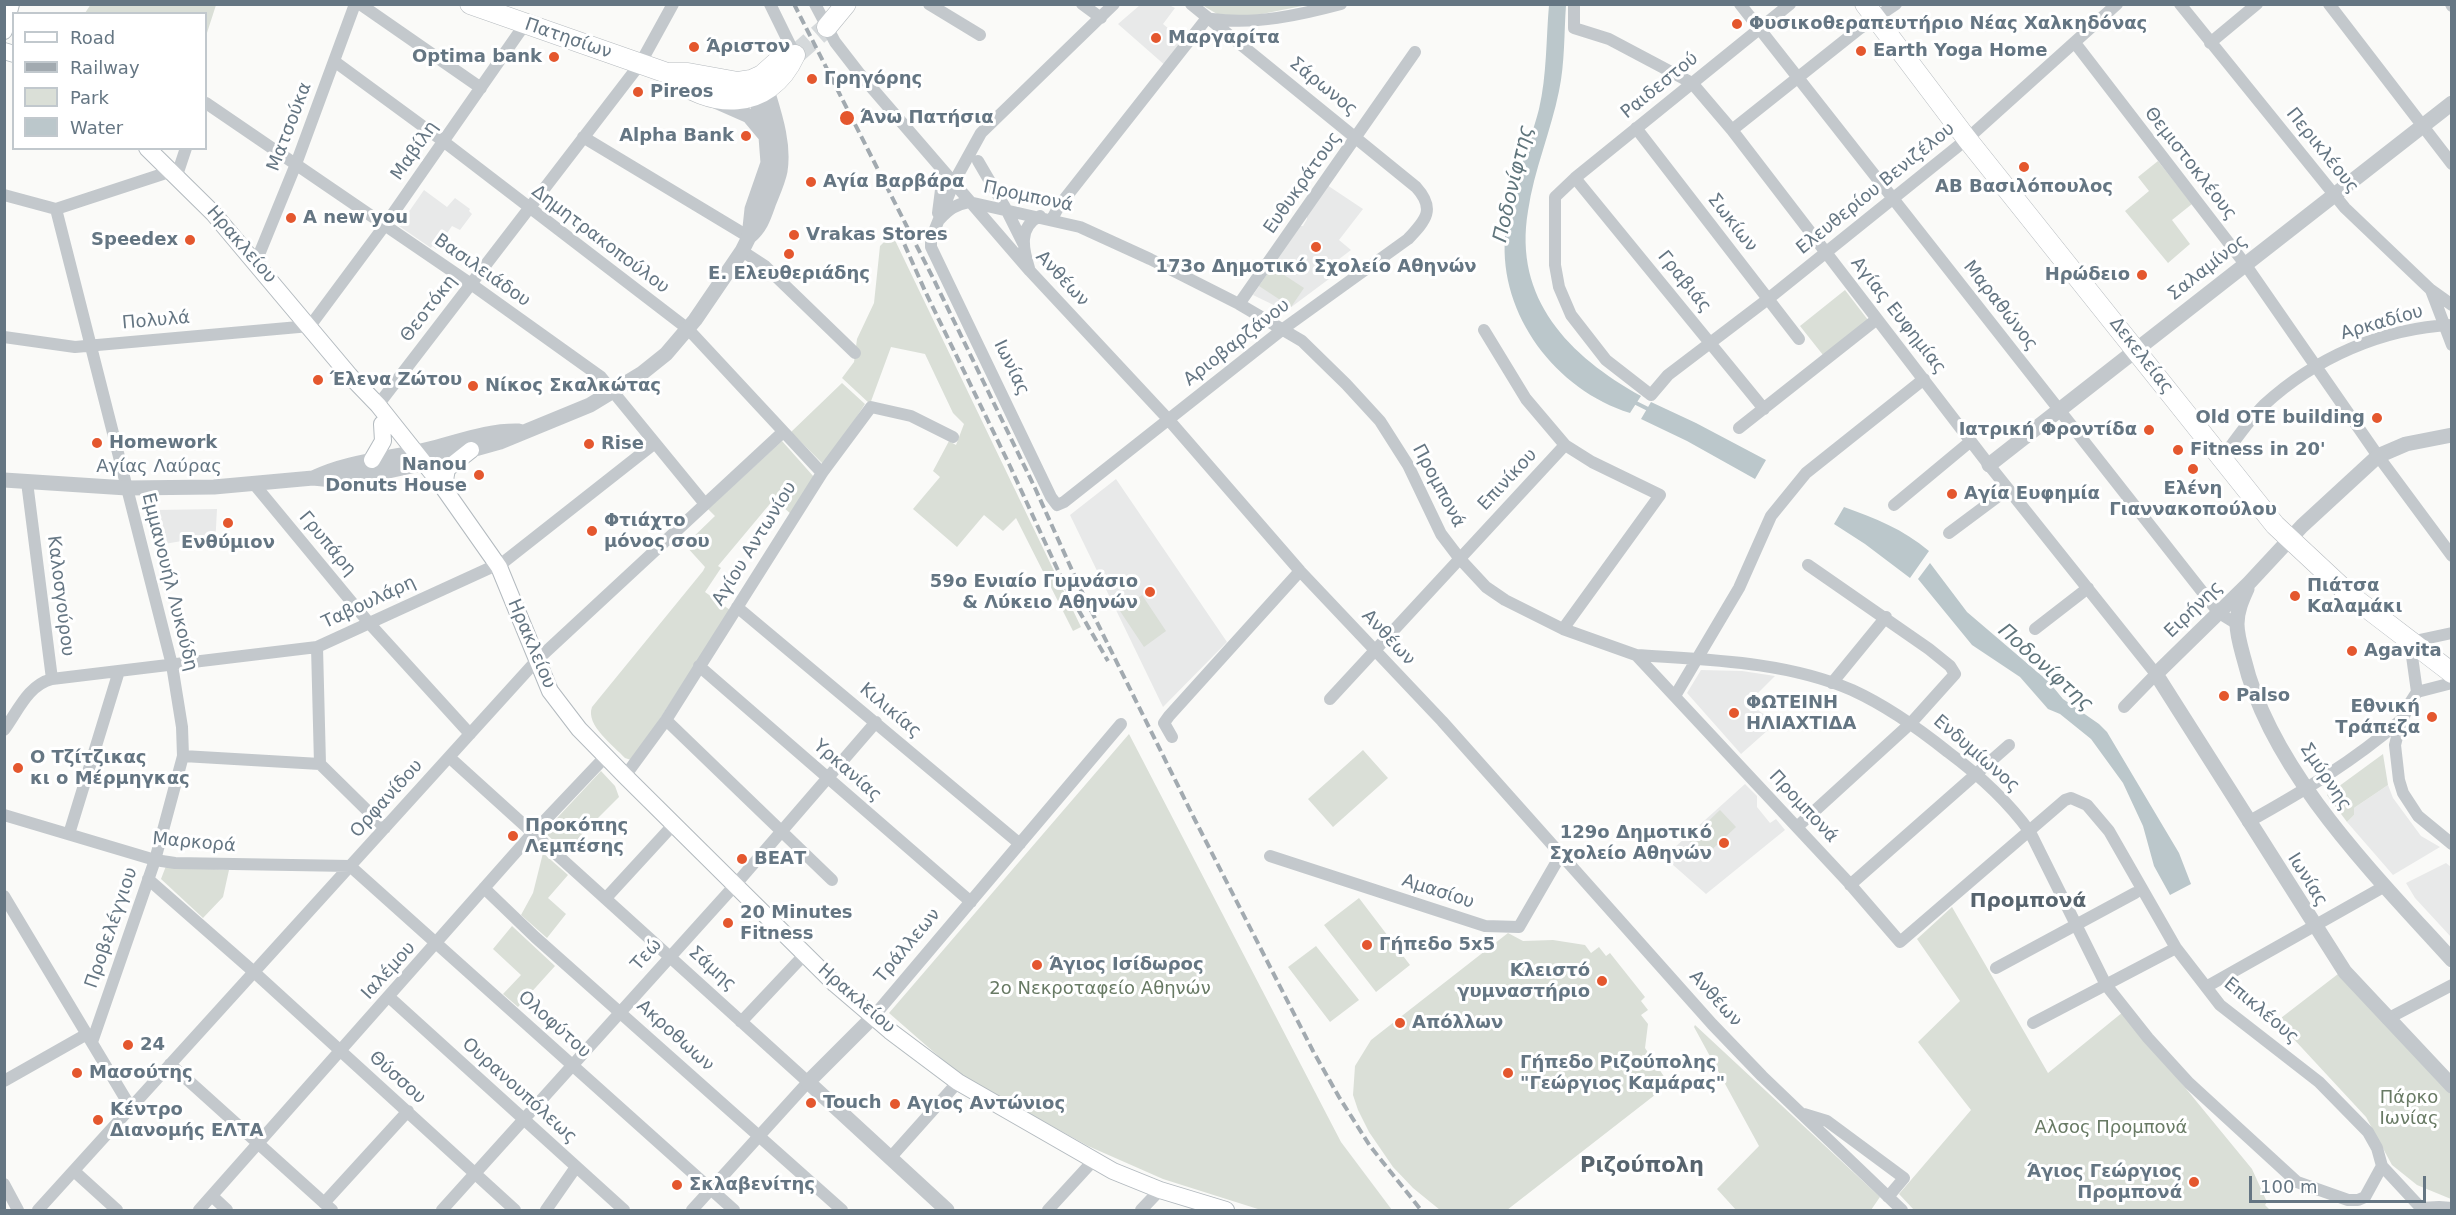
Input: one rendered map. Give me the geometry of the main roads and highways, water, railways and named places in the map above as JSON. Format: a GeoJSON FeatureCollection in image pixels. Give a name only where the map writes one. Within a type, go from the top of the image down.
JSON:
{"type":"FeatureCollection","features":[{"type":"Feature","properties":{"kind":"main road"},"geometry":{"type":"LineString","coordinates":[[5,29],[11,4]]}},
{"type":"Feature","properties":{"kind":"main road","name":"Πατησίων"},"geometry":{"type":"LineString","coordinates":[[470,4],[501,9],[525,24],[667,74],[683,88],[702,94],[738,99],[759,86]]}},
{"type":"Feature","properties":{"kind":"main road"},"geometry":{"type":"LineString","coordinates":[[827,27],[846,4]]}},
{"type":"Feature","properties":{"kind":"main road","name":"Δεκελείας"},"geometry":{"type":"LineString","coordinates":[[1871,12],[1968,139],[2221,459],[2289,540],[2350,595],[2451,673]]}},
{"type":"Feature","properties":{"kind":"main road"},"geometry":{"type":"LineString","coordinates":[[759,86],[790,67],[795,56]]}},
{"type":"Feature","properties":{"kind":"main road","name":"Πατησίων"},"geometry":{"type":"LineString","coordinates":[[667,74],[688,73],[759,86]]}},
{"type":"Feature","properties":{"kind":"main road","name":"Ηρακλείου"},"geometry":{"type":"LineString","coordinates":[[149,150],[175,173],[256,262],[350,376],[378,405],[455,515],[474,534]]}},
{"type":"Feature","properties":{"kind":"main road","name":"Ηρακλείου"},"geometry":{"type":"LineString","coordinates":[[350,376],[367,406],[446,491],[496,563],[553,698],[625,776],[805,954],[873,1017],[958,1082],[1114,1172],[1160,1190],[1226,1210]]}},
{"type":"Feature","properties":{"kind":"main road"},"geometry":{"type":"LineString","coordinates":[[372,460],[383,441],[382,424]]}},
{"type":"Feature","properties":{"kind":"main road"},"geometry":{"type":"LineString","coordinates":[[446,491],[447,469],[471,450]]}},
{"type":"Feature","properties":{"kind":"water"},"geometry":{"type":"Polygon","coordinates":[[[1549,5],[1566,5],[1563,59],[1556,106],[1534,181],[1528,211],[1526,243],[1529,271],[1538,298],[1552,322],[1570,343],[1591,363],[1641,396],[1630,413],[1603,402],[1578,387],[1556,368],[1522,321],[1512,294],[1506,266],[1505,237],[1510,206],[1542,96],[1549,5]]]}},
{"type":"Feature","properties":{"kind":"water"},"geometry":{"type":"Polygon","coordinates":[[[1651,402],[1766,460],[1755,479],[1687,441],[1641,419],[1651,402]]]}},
{"type":"Feature","properties":{"kind":"water"},"geometry":{"type":"Polygon","coordinates":[[[1844,507],[1888,525],[1909,536],[1929,551],[1910,578],[1834,524],[1844,507]]]}},
{"type":"Feature","properties":{"kind":"water"},"geometry":{"type":"Polygon","coordinates":[[[1930,563],[1967,612],[2049,682],[2063,699],[2107,732],[2179,853],[2191,884],[2170,895],[2154,866],[2143,826],[2123,783],[2091,739],[2060,714],[2048,709],[2020,677],[1972,645],[1918,579],[1930,563]]]}},
{"type":"Feature","properties":{"kind":"waterway","name":"Ποδονίφτης"},"geometry":{"type":"LineString","coordinates":[[1632,401],[1650,410]]}},
{"type":"Feature","properties":{"kind":"tunnel"},"geometry":{"type":"LineString","coordinates":[[795,55],[827,27]]}},
{"type":"Feature","properties":{"kind":"railway"},"geometry":{"type":"LineString","coordinates":[[794,4],[934,280],[1035,488],[1080,588],[1194,818],[1313,1051],[1370,1146],[1421,1210]]}},
{"type":"Feature","properties":{"kind":"railway"},"geometry":{"type":"LineString","coordinates":[[899,232],[1067,590],[1108,661]]}},
{"type":"Feature","properties":{"kind":"place","name":"Φυσικοθεραπευτήριο Νέας Χαλκηδόνας"},"geometry":{"type":"Point","coordinates":[1737,24]}},
{"type":"Feature","properties":{"kind":"place","name":"Μαργαρίτα"},"geometry":{"type":"Point","coordinates":[1156,38]}},
{"type":"Feature","properties":{"kind":"place","name":"Άριστον"},"geometry":{"type":"Point","coordinates":[694,47]}},
{"type":"Feature","properties":{"kind":"place","name":"Earth Yoga Home"},"geometry":{"type":"Point","coordinates":[1861,51]}},
{"type":"Feature","properties":{"kind":"place","name":"Optima bank"},"geometry":{"type":"Point","coordinates":[554,57]}},
{"type":"Feature","properties":{"kind":"place","name":"Γρηγόρης"},"geometry":{"type":"Point","coordinates":[812,79]}},
{"type":"Feature","properties":{"kind":"place","name":"Pireos"},"geometry":{"type":"Point","coordinates":[638,92]}},
{"type":"Feature","properties":{"kind":"place","name":"Άνω Πατήσια"},"geometry":{"type":"Point","coordinates":[847,118]}},
{"type":"Feature","properties":{"kind":"place","name":"Alpha Bank"},"geometry":{"type":"Point","coordinates":[746,136]}},
{"type":"Feature","properties":{"kind":"place","name":"ΑΒ Βασιλόπουλος"},"geometry":{"type":"Point","coordinates":[2024,167]}},
{"type":"Feature","properties":{"kind":"place","name":"Αγία Βαρβάρα"},"geometry":{"type":"Point","coordinates":[811,182]}},
{"type":"Feature","properties":{"kind":"place","name":"A new you"},"geometry":{"type":"Point","coordinates":[291,218]}},
{"type":"Feature","properties":{"kind":"place","name":"Vrakas Stores"},"geometry":{"type":"Point","coordinates":[794,235]}},
{"type":"Feature","properties":{"kind":"place","name":"Speedex"},"geometry":{"type":"Point","coordinates":[190,240]}},
{"type":"Feature","properties":{"kind":"place","name":"173ο Δημοτικό Σχολείο Αθηνών"},"geometry":{"type":"Point","coordinates":[1316,247]}},
{"type":"Feature","properties":{"kind":"place","name":"Ε. Ελευθεριάδης"},"geometry":{"type":"Point","coordinates":[789,254]}},
{"type":"Feature","properties":{"kind":"place","name":"Ηρώδειο"},"geometry":{"type":"Point","coordinates":[2142,275]}},
{"type":"Feature","properties":{"kind":"place","name":"Έλενα Ζώτου"},"geometry":{"type":"Point","coordinates":[318,380]}},
{"type":"Feature","properties":{"kind":"place","name":"Νίκος Σκαλκώτας"},"geometry":{"type":"Point","coordinates":[473,386]}},
{"type":"Feature","properties":{"kind":"place","name":"Old OTE building"},"geometry":{"type":"Point","coordinates":[2377,418]}},
{"type":"Feature","properties":{"kind":"place","name":"Ιατρική Φροντίδα"},"geometry":{"type":"Point","coordinates":[2149,430]}},
{"type":"Feature","properties":{"kind":"place","name":"Homework"},"geometry":{"type":"Point","coordinates":[97,443]}},
{"type":"Feature","properties":{"kind":"place","name":"Rise"},"geometry":{"type":"Point","coordinates":[589,444]}},
{"type":"Feature","properties":{"kind":"place","name":"Fitness in 20'"},"geometry":{"type":"Point","coordinates":[2178,450]}},
{"type":"Feature","properties":{"kind":"place","name":"Ελένη Γιαννακοπούλου"},"geometry":{"type":"Point","coordinates":[2193,469]}},
{"type":"Feature","properties":{"kind":"place","name":"Nanou Donuts House"},"geometry":{"type":"Point","coordinates":[479,475]}},
{"type":"Feature","properties":{"kind":"place","name":"Αγία Ευφημία"},"geometry":{"type":"Point","coordinates":[1952,494]}},
{"type":"Feature","properties":{"kind":"place","name":"Ενθύμιον"},"geometry":{"type":"Point","coordinates":[228,523]}},
{"type":"Feature","properties":{"kind":"place","name":"Φτιάχτο μόνος σου"},"geometry":{"type":"Point","coordinates":[592,531]}},
{"type":"Feature","properties":{"kind":"place","name":"59ο Ενιαίο Γυμνάσιο & Λύκειο Αθηνών"},"geometry":{"type":"Point","coordinates":[1150,592]}},
{"type":"Feature","properties":{"kind":"place","name":"Πιάτσα Καλαμάκι"},"geometry":{"type":"Point","coordinates":[2295,596]}},
{"type":"Feature","properties":{"kind":"place","name":"Agavita"},"geometry":{"type":"Point","coordinates":[2352,651]}},
{"type":"Feature","properties":{"kind":"place","name":"Palso"},"geometry":{"type":"Point","coordinates":[2224,696]}},
{"type":"Feature","properties":{"kind":"place","name":"ΦΩΤΕΙΝΗ ΗΛΙΑΧΤΙΔΑ"},"geometry":{"type":"Point","coordinates":[1734,713]}},
{"type":"Feature","properties":{"kind":"place","name":"Εθνική Τράπεζα"},"geometry":{"type":"Point","coordinates":[2432,717]}},
{"type":"Feature","properties":{"kind":"place","name":"Ο Τζίτζικας κι ο Μέρμηγκας"},"geometry":{"type":"Point","coordinates":[18,768]}},
{"type":"Feature","properties":{"kind":"place","name":"Προκόπης Λεμπέσης"},"geometry":{"type":"Point","coordinates":[513,836]}},
{"type":"Feature","properties":{"kind":"place","name":"129ο Δημοτικό Σχολείο Αθηνών"},"geometry":{"type":"Point","coordinates":[1724,843]}},
{"type":"Feature","properties":{"kind":"place","name":"ΒΕΑΤ"},"geometry":{"type":"Point","coordinates":[742,859]}},
{"type":"Feature","properties":{"kind":"place","name":"20 Μinutes Fitness"},"geometry":{"type":"Point","coordinates":[728,923]}},
{"type":"Feature","properties":{"kind":"place","name":"Γήπεδο 5x5"},"geometry":{"type":"Point","coordinates":[1367,945]}},
{"type":"Feature","properties":{"kind":"place","name":"Άγιος Ισίδωρος"},"geometry":{"type":"Point","coordinates":[1037,965]}},
{"type":"Feature","properties":{"kind":"place","name":"Κλειστό γυμναστήριο"},"geometry":{"type":"Point","coordinates":[1602,981]}},
{"type":"Feature","properties":{"kind":"place","name":"Απόλλων"},"geometry":{"type":"Point","coordinates":[1400,1023]}},
{"type":"Feature","properties":{"kind":"place","name":"24"},"geometry":{"type":"Point","coordinates":[128,1045]}},
{"type":"Feature","properties":{"kind":"place","name":"Μασούτης"},"geometry":{"type":"Point","coordinates":[77,1073]}},
{"type":"Feature","properties":{"kind":"place","name":"Γήπεδο Ριζούπολης \"Γεώργιος Καμάρας\""},"geometry":{"type":"Point","coordinates":[1508,1073]}},
{"type":"Feature","properties":{"kind":"place","name":"Touch"},"geometry":{"type":"Point","coordinates":[811,1103]}},
{"type":"Feature","properties":{"kind":"place","name":"Αγιος Αντώνιος"},"geometry":{"type":"Point","coordinates":[895,1104]}},
{"type":"Feature","properties":{"kind":"place","name":"Κέντρο Διανομής ΕΛΤΑ"},"geometry":{"type":"Point","coordinates":[98,1120]}},
{"type":"Feature","properties":{"kind":"place","name":"Άγιος Γεώργιος Προμπονά"},"geometry":{"type":"Point","coordinates":[2194,1182]}},
{"type":"Feature","properties":{"kind":"place","name":"Σκλαβενίτης"},"geometry":{"type":"Point","coordinates":[677,1185]}},
{"type":"Feature","properties":{"kind":"district","name":"Προμπονά"},"geometry":{"type":"Point","coordinates":[2028,902]}},
{"type":"Feature","properties":{"kind":"district","name":"Ριζούπολη"},"geometry":{"type":"Point","coordinates":[1642,1167]}},
{"type":"Feature","properties":{"kind":"park label","name":"2ο Νεκροταφείο Αθηνών"},"geometry":{"type":"Point","coordinates":[1100,989]}},
{"type":"Feature","properties":{"kind":"park label","name":"Πάρκο Ιωνίας"},"geometry":{"type":"Point","coordinates":[2409,1108]}},
{"type":"Feature","properties":{"kind":"park label","name":"Αλσος Προμπονά"},"geometry":{"type":"Point","coordinates":[2111,1128]}}]}
